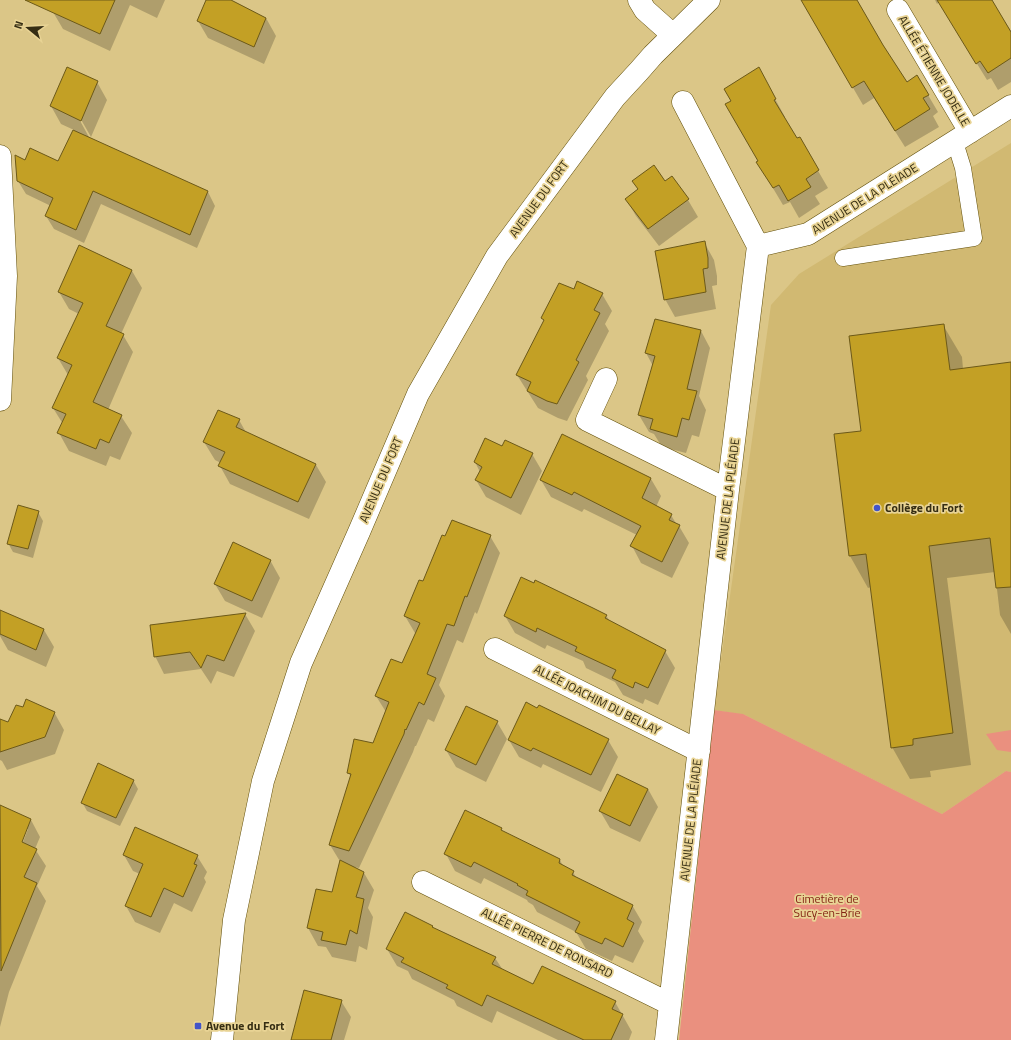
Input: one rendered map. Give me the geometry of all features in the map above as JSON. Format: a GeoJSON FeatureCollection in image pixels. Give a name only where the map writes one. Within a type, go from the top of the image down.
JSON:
{"type":"FeatureCollection","features":[{"type":"Feature","properties":{"kind":"street"},"geometry":{"type":"LineString","coordinates":[[639,0],[644,10],[673,35]]}},
{"type":"Feature","properties":{"kind":"street","name":"AVENUE DU FORT"},"geometry":{"type":"LineString","coordinates":[[222,1040],[234,920],[263,781],[301,663],[418,394],[497,256],[615,97],[653,55],[709,0]]}},
{"type":"Feature","properties":{"kind":"street","name":"ALLÉE ÉTIENNE JODELLE"},"geometry":{"type":"LineString","coordinates":[[898,10],[962,137]]}},
{"type":"Feature","properties":{"kind":"street"},"geometry":{"type":"LineString","coordinates":[[683,102],[758,246]]}},
{"type":"Feature","properties":{"kind":"street","name":"AVENUE DE LA PLÉIADE"},"geometry":{"type":"LineString","coordinates":[[666,1040],[728,490],[758,246],[808,234],[1011,106]]}},
{"type":"Feature","properties":{"kind":"street"},"geometry":{"type":"LineString","coordinates":[[0,156],[6,276],[0,400]]}},
{"type":"Feature","properties":{"kind":"street"},"geometry":{"type":"LineString","coordinates":[[606,379],[587,420],[728,490]]}},
{"type":"Feature","properties":{"kind":"street","name":"ALLÉE JOACHIM DU BELLAY"},"geometry":{"type":"LineString","coordinates":[[495,649],[699,751]]}},
{"type":"Feature","properties":{"kind":"street","name":"ALLÉE PIERRE DE RONSARD"},"geometry":{"type":"LineString","coordinates":[[423,882],[670,1004]]}},
{"type":"Feature","properties":{"kind":"lane"},"geometry":{"type":"LineString","coordinates":[[842,258],[974,238],[963,168],[962,137]]}},
{"type":"Feature","properties":{"kind":"shaded area","name":"Collège du Fort"},"geometry":{"type":"Polygon","coordinates":[[[1011,143],[1011,772],[1006,771],[942,814],[745,715],[714,710],[771,305],[799,274],[1011,143]]]}},
{"type":"Feature","properties":{"kind":"green space","name":"Cimetière de Sucy-en-Brie"},"geometry":{"type":"Polygon","coordinates":[[[714,710],[743,714],[942,814],[1006,771],[1011,772],[1011,1040],[679,1040],[714,710]]]}},
{"type":"Feature","properties":{"kind":"green space"},"geometry":{"type":"Polygon","coordinates":[[[1011,730],[1011,752],[997,750],[986,734],[1011,730]]]}},
{"type":"Feature","properties":{"kind":"building"},"geometry":{"type":"Polygon","coordinates":[[[25,0],[115,0],[100,34],[25,0]]]}},
{"type":"Feature","properties":{"kind":"building"},"geometry":{"type":"Polygon","coordinates":[[[206,0],[231,0],[266,18],[254,47],[197,21],[206,0]]]}},
{"type":"Feature","properties":{"kind":"building"},"geometry":{"type":"Polygon","coordinates":[[[801,0],[857,0],[883,45],[907,82],[917,75],[929,95],[923,98],[930,109],[895,131],[864,81],[852,88],[801,0]]]}},
{"type":"Feature","properties":{"kind":"building"},"geometry":{"type":"Polygon","coordinates":[[[937,0],[992,0],[1011,32],[1011,58],[988,73],[980,61],[976,64],[937,0]]]}},
{"type":"Feature","properties":{"kind":"building"},"geometry":{"type":"Polygon","coordinates":[[[67,67],[98,81],[81,121],[50,106],[67,67]]]}},
{"type":"Feature","properties":{"kind":"building"},"geometry":{"type":"Polygon","coordinates":[[[759,67],[776,99],[774,100],[797,138],[800,137],[819,170],[806,179],[811,187],[788,201],[779,185],[773,188],[756,162],[758,161],[725,104],[731,101],[724,89],[759,67]]]}},
{"type":"Feature","properties":{"kind":"building"},"geometry":{"type":"Polygon","coordinates":[[[73,130],[208,191],[190,235],[93,191],[76,230],[45,216],[53,198],[17,181],[15,155],[25,160],[30,148],[58,161],[73,130]]]}},
{"type":"Feature","properties":{"kind":"building"},"geometry":{"type":"Polygon","coordinates":[[[654,165],[665,181],[672,176],[689,199],[648,229],[625,199],[638,189],[632,181],[654,165]]]}},
{"type":"Feature","properties":{"kind":"building"},"geometry":{"type":"Polygon","coordinates":[[[705,241],[708,258],[708,268],[703,269],[706,292],[664,300],[655,251],[705,241]]]}},
{"type":"Feature","properties":{"kind":"building"},"geometry":{"type":"Polygon","coordinates":[[[79,245],[132,270],[106,326],[124,334],[93,402],[122,415],[109,443],[100,439],[96,449],[57,433],[66,414],[52,408],[72,365],[57,358],[83,303],[58,292],[79,245]]]}},
{"type":"Feature","properties":{"kind":"building"},"geometry":{"type":"Polygon","coordinates":[[[577,281],[603,293],[594,310],[600,313],[576,360],[579,362],[557,404],[547,401],[527,391],[531,382],[516,375],[544,320],[541,318],[559,283],[574,289],[577,281]]]}},
{"type":"Feature","properties":{"kind":"building"},"geometry":{"type":"Polygon","coordinates":[[[655,319],[701,330],[687,389],[697,391],[689,420],[682,418],[677,437],[650,429],[653,419],[638,415],[655,356],[645,353],[655,319]]]}},
{"type":"Feature","properties":{"kind":"building"},"geometry":{"type":"Polygon","coordinates":[[[944,324],[950,370],[1011,362],[1011,587],[996,588],[990,538],[929,546],[953,733],[913,739],[913,745],[891,748],[866,554],[849,556],[834,434],[861,431],[849,336],[944,324]]]}},
{"type":"Feature","properties":{"kind":"building"},"geometry":{"type":"Polygon","coordinates":[[[218,410],[240,419],[236,427],[316,464],[298,502],[218,466],[225,452],[203,442],[218,410]]]}},
{"type":"Feature","properties":{"kind":"building"},"geometry":{"type":"Polygon","coordinates":[[[562,434],[651,478],[642,498],[672,514],[669,520],[680,525],[662,562],[630,546],[641,526],[574,492],[572,495],[540,480],[562,434]]]}},
{"type":"Feature","properties":{"kind":"building"},"geometry":{"type":"Polygon","coordinates":[[[485,438],[502,446],[505,440],[533,453],[511,498],[475,480],[482,467],[474,462],[485,438]]]}},
{"type":"Feature","properties":{"kind":"building"},"geometry":{"type":"Polygon","coordinates":[[[18,505],[39,511],[28,549],[7,544],[18,505]]]}},
{"type":"Feature","properties":{"kind":"building"},"geometry":{"type":"Polygon","coordinates":[[[452,520],[491,535],[454,626],[447,624],[427,674],[436,678],[424,705],[419,702],[406,730],[405,729],[349,851],[329,845],[351,774],[347,773],[354,739],[373,743],[389,702],[375,696],[391,659],[402,663],[420,623],[404,616],[419,580],[423,581],[442,535],[445,536],[452,520]]]}},
{"type":"Feature","properties":{"kind":"building"},"geometry":{"type":"Polygon","coordinates":[[[233,542],[271,560],[252,601],[214,584],[233,542]]]}},
{"type":"Feature","properties":{"kind":"building"},"geometry":{"type":"Polygon","coordinates":[[[521,577],[534,583],[535,580],[607,615],[605,618],[666,650],[648,688],[635,682],[633,688],[612,678],[616,670],[575,651],[577,647],[537,628],[536,632],[504,616],[521,577]]]}},
{"type":"Feature","properties":{"kind":"building"},"geometry":{"type":"Polygon","coordinates":[[[0,610],[44,629],[36,650],[0,634],[0,610]]]}},
{"type":"Feature","properties":{"kind":"building"},"geometry":{"type":"Polygon","coordinates":[[[246,613],[224,661],[207,655],[201,668],[190,652],[154,657],[150,625],[246,613]]]}},
{"type":"Feature","properties":{"kind":"building"},"geometry":{"type":"Polygon","coordinates":[[[26,699],[55,712],[45,737],[0,752],[0,719],[8,722],[16,705],[23,707],[26,699]]]}},
{"type":"Feature","properties":{"kind":"building"},"geometry":{"type":"Polygon","coordinates":[[[526,702],[537,708],[539,705],[609,739],[591,775],[533,748],[531,751],[508,740],[526,702]]]}},
{"type":"Feature","properties":{"kind":"building"},"geometry":{"type":"Polygon","coordinates":[[[466,706],[498,721],[476,765],[445,750],[466,706]]]}},
{"type":"Feature","properties":{"kind":"building"},"geometry":{"type":"Polygon","coordinates":[[[98,763],[134,780],[116,818],[81,803],[98,763]]]}},
{"type":"Feature","properties":{"kind":"building"},"geometry":{"type":"Polygon","coordinates":[[[617,774],[648,789],[630,826],[599,811],[617,774]]]}},
{"type":"Feature","properties":{"kind":"building"},"geometry":{"type":"Polygon","coordinates":[[[0,805],[31,819],[22,842],[37,849],[24,877],[37,883],[1,971],[0,805]]]}},
{"type":"Feature","properties":{"kind":"building"},"geometry":{"type":"Polygon","coordinates":[[[465,810],[502,828],[501,830],[560,859],[559,863],[574,871],[572,875],[633,905],[627,919],[634,923],[623,947],[605,938],[602,944],[575,932],[580,922],[526,895],[528,891],[517,885],[518,884],[474,862],[471,867],[444,854],[465,810]]]}},
{"type":"Feature","properties":{"kind":"building"},"geometry":{"type":"Polygon","coordinates":[[[135,827],[198,855],[194,864],[197,865],[183,897],[164,888],[151,917],[125,906],[143,864],[123,855],[135,827]]]}},
{"type":"Feature","properties":{"kind":"building"},"geometry":{"type":"Polygon","coordinates":[[[340,860],[364,872],[356,897],[364,899],[357,934],[350,930],[346,945],[321,940],[323,932],[307,928],[316,889],[332,892],[340,860]]]}},
{"type":"Feature","properties":{"kind":"building"},"geometry":{"type":"Polygon","coordinates":[[[405,912],[433,926],[432,927],[496,957],[492,964],[533,984],[542,966],[616,1001],[612,1009],[623,1014],[611,1040],[584,1040],[487,995],[482,1006],[446,988],[448,985],[401,962],[404,958],[386,949],[405,912]]]}},
{"type":"Feature","properties":{"kind":"building"},"geometry":{"type":"Polygon","coordinates":[[[304,990],[342,1000],[331,1040],[291,1040],[304,990]]]}},
{"type":"Feature","properties":{"kind":"place","name":"Collège du Fort"},"geometry":{"type":"Point","coordinates":[877,508]}},
{"type":"Feature","properties":{"kind":"place","name":"Avenue du Fort"},"geometry":{"type":"Point","coordinates":[198,1026]}}]}
